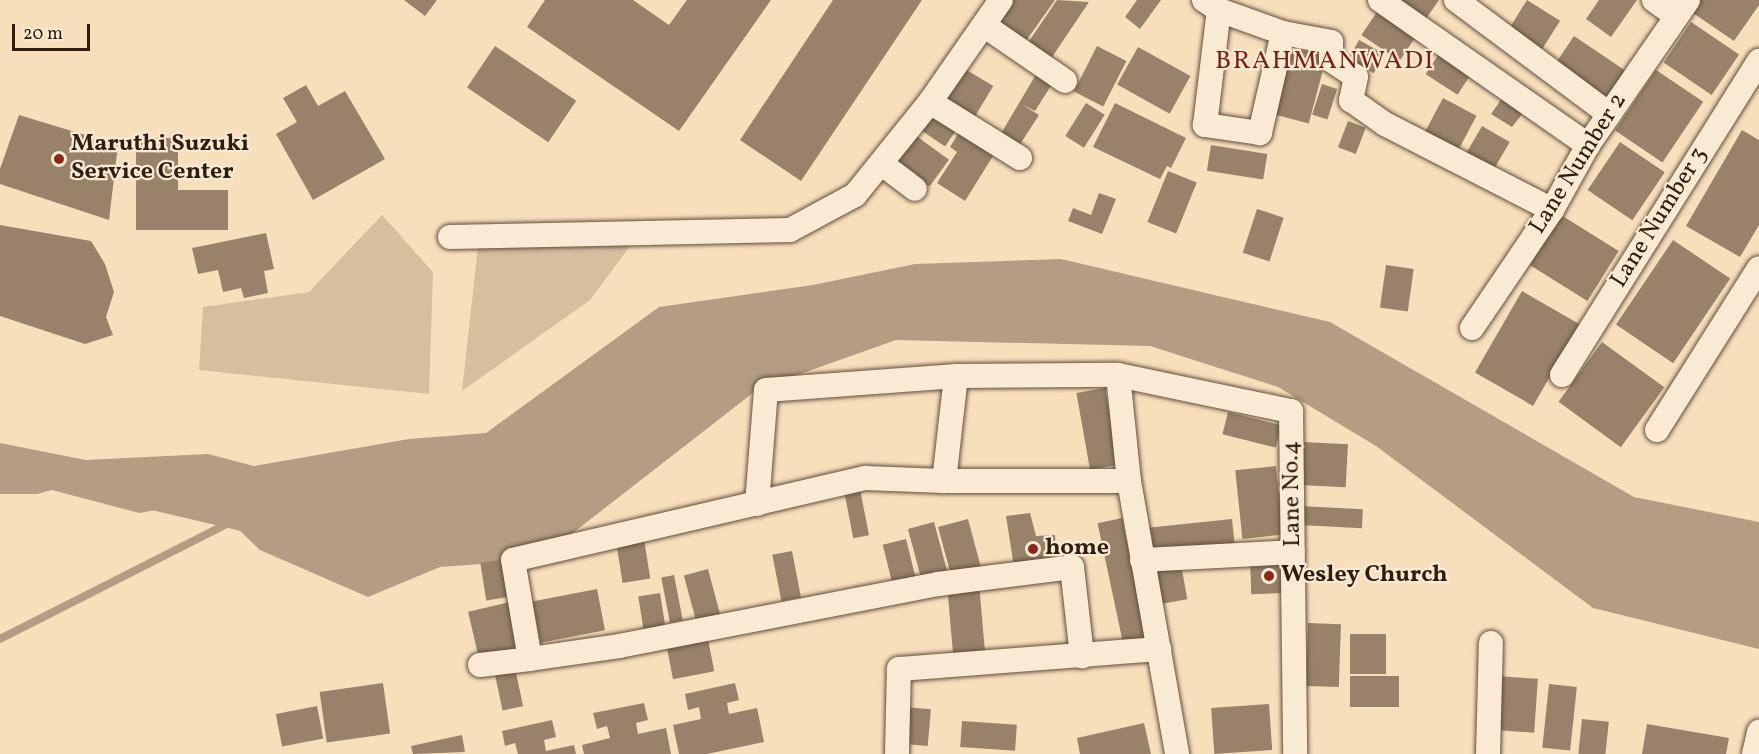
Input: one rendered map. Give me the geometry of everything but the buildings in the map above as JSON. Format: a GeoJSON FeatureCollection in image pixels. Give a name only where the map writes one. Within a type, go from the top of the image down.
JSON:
{"type":"FeatureCollection","features":[{"type":"Feature","properties":{"kind":"street"},"geometry":{"type":"LineString","coordinates":[[450,237],[790,230],[855,195],[930,102],[1001,0]]}},
{"type":"Feature","properties":{"kind":"street"},"geometry":{"type":"LineString","coordinates":[[1380,0],[1588,145]]}},
{"type":"Feature","properties":{"kind":"street"},"geometry":{"type":"LineString","coordinates":[[1456,0],[1609,114]]}},
{"type":"Feature","properties":{"kind":"street"},"geometry":{"type":"LineString","coordinates":[[1654,0],[1682,8]]}},
{"type":"Feature","properties":{"kind":"street"},"geometry":{"type":"LineString","coordinates":[[1283,33],[1260,133],[1205,125],[1211,5],[1283,33],[1331,42],[1332,60],[1356,77],[1351,100],[1385,124],[1552,210]]}},
{"type":"Feature","properties":{"kind":"street","name":"Lane Number 2"},"geometry":{"type":"LineString","coordinates":[[1472,328],[1552,210],[1588,145],[1682,8]]}},
{"type":"Feature","properties":{"kind":"street"},"geometry":{"type":"LineString","coordinates":[[985,26],[1065,81]]}},
{"type":"Feature","properties":{"kind":"street","name":"Lane Number 3"},"geometry":{"type":"LineString","coordinates":[[1562,375],[1759,61]]}},
{"type":"Feature","properties":{"kind":"street"},"geometry":{"type":"LineString","coordinates":[[930,102],[1020,158]]}},
{"type":"Feature","properties":{"kind":"street"},"geometry":{"type":"LineString","coordinates":[[882,164],[915,189]]}},
{"type":"Feature","properties":{"kind":"street"},"geometry":{"type":"LineString","coordinates":[[1657,430],[1759,268]]}},
{"type":"Feature","properties":{"kind":"street"},"geometry":{"type":"LineString","coordinates":[[757,504],[766,390],[956,376],[1118,375],[1129,481],[1178,754]]}},
{"type":"Feature","properties":{"kind":"street","name":"Lane No.4"},"geometry":{"type":"LineString","coordinates":[[1118,375],[1291,411],[1295,754]]}},
{"type":"Feature","properties":{"kind":"street"},"geometry":{"type":"LineString","coordinates":[[944,481],[956,376]]}},
{"type":"Feature","properties":{"kind":"street"},"geometry":{"type":"LineString","coordinates":[[530,659],[513,560],[865,478],[944,481],[1129,481]]}},
{"type":"Feature","properties":{"kind":"street"},"geometry":{"type":"LineString","coordinates":[[1142,560],[1293,552]]}},
{"type":"Feature","properties":{"kind":"street"},"geometry":{"type":"LineString","coordinates":[[480,665],[619,646],[938,584],[1072,567],[1082,656]]}},
{"type":"Feature","properties":{"kind":"street"},"geometry":{"type":"LineString","coordinates":[[1488,754],[1491,643]]}},
{"type":"Feature","properties":{"kind":"street"},"geometry":{"type":"LineString","coordinates":[[897,754],[899,669],[1159,649]]}},
{"type":"Feature","properties":{"kind":"street"},"geometry":{"type":"LineString","coordinates":[[1754,754],[1759,732]]}},
{"type":"Feature","properties":{"kind":"shaded area"},"geometry":{"type":"Polygon","coordinates":[[[382,215],[433,272],[429,394],[199,370],[203,307],[309,292],[382,215]]]}},
{"type":"Feature","properties":{"kind":"shaded area"},"geometry":{"type":"Polygon","coordinates":[[[630,246],[590,300],[462,391],[478,247],[630,246]]]}},
{"type":"Feature","properties":{"kind":"shaded area"},"geometry":{"type":"Polygon","coordinates":[[[1061,259],[1330,322],[1634,497],[1759,522],[1759,649],[1593,608],[1376,446],[1278,387],[1150,346],[896,340],[758,389],[538,560],[440,567],[368,597],[260,550],[209,501],[139,513],[52,490],[37,494],[0,494],[0,443],[86,460],[208,454],[254,466],[409,439],[486,433],[659,307],[813,285],[915,264],[1061,259]]]}},
{"type":"Feature","properties":{"kind":"waterway"},"geometry":{"type":"LineString","coordinates":[[153,496],[242,517],[256,514]]}},
{"type":"Feature","properties":{"kind":"waterway"},"geometry":{"type":"LineString","coordinates":[[0,639],[239,518]]}},
{"type":"Feature","properties":{"kind":"place","name":"Maruthi Suzuki Service Center"},"geometry":{"type":"Point","coordinates":[59,159]}},
{"type":"Feature","properties":{"kind":"place","name":"home"},"geometry":{"type":"Point","coordinates":[1033,549]}},
{"type":"Feature","properties":{"kind":"place","name":"Wesley Church"},"geometry":{"type":"Point","coordinates":[1269,576]}},
{"type":"Feature","properties":{"kind":"district","name":"BRAHMANWADI"},"geometry":{"type":"Point","coordinates":[1325,62]}}]}
